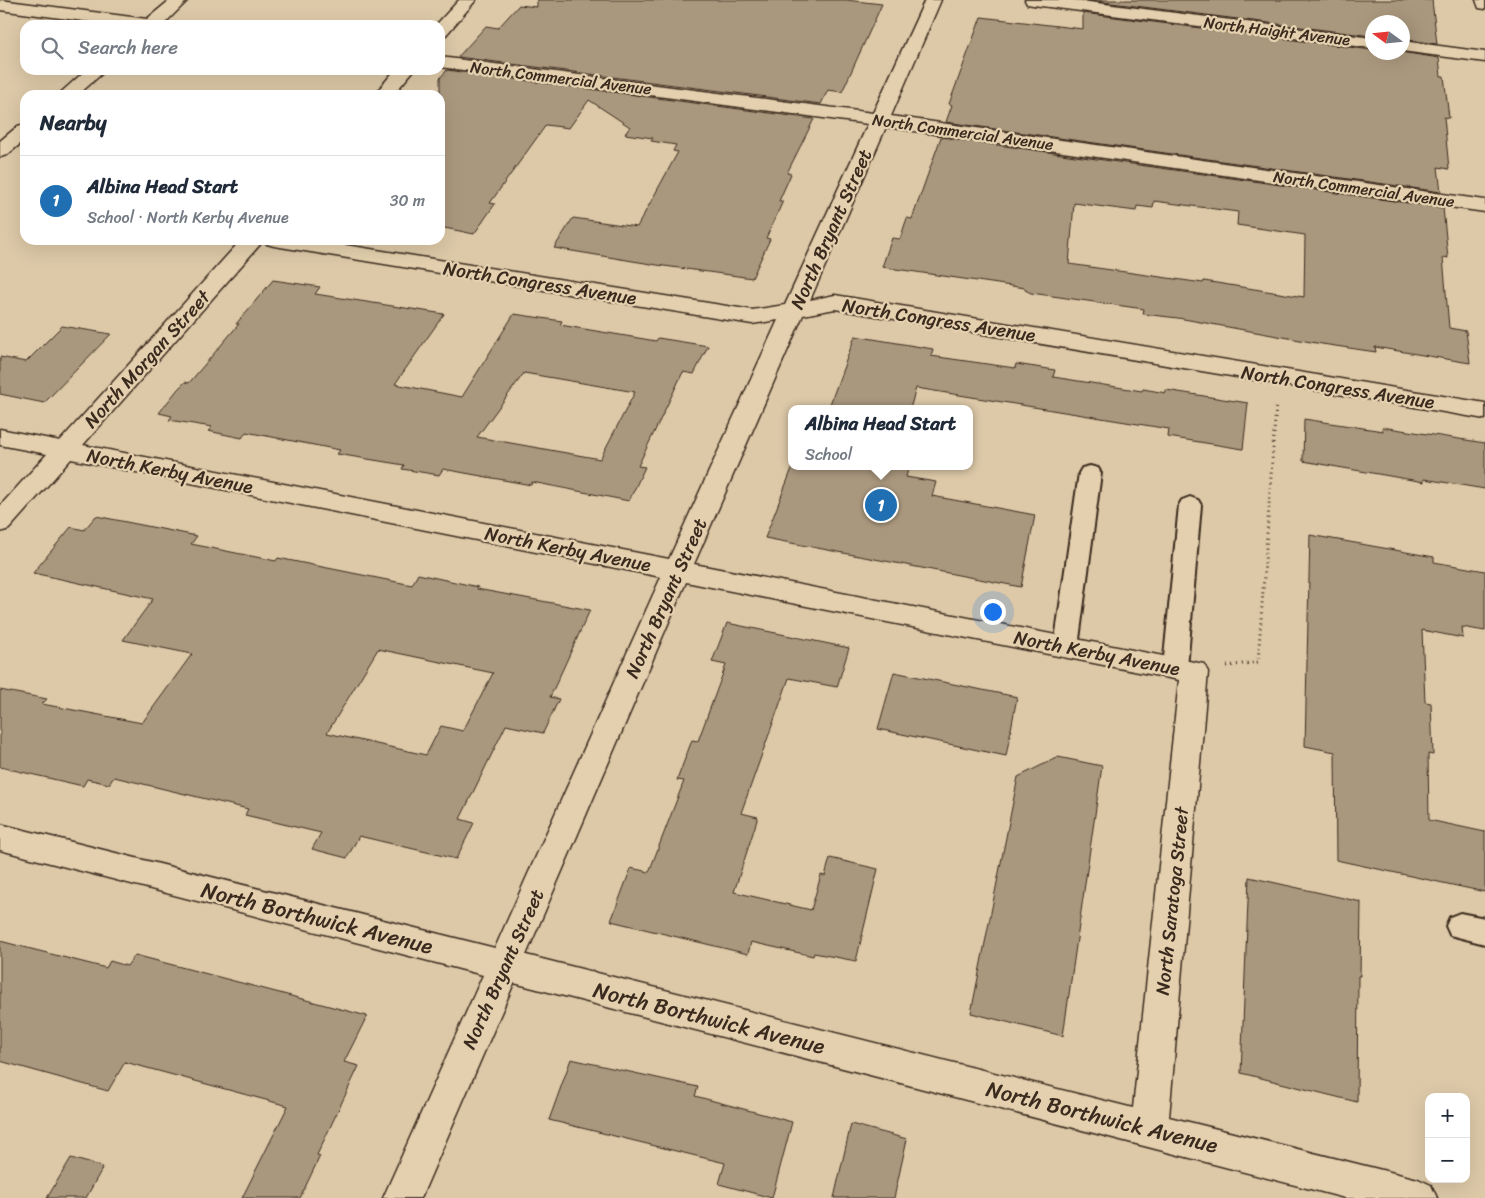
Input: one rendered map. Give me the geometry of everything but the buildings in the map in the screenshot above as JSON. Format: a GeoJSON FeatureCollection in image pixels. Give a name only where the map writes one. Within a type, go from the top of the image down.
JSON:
{"type":"FeatureCollection","features":[{"type":"Feature","properties":{"kind":"street"},"geometry":{"type":"LineString","coordinates":[[158,20],[180,0]]}},
{"type":"Feature","properties":{"kind":"street"},"geometry":{"type":"LineString","coordinates":[[445,25],[468,0]]}},
{"type":"Feature","properties":{"kind":"street","name":"North Bryant Street"},"geometry":{"type":"LineString","coordinates":[[402,1198],[678,570],[933,0]]}},
{"type":"Feature","properties":{"kind":"street","name":"North Haight Avenue"},"geometry":{"type":"LineString","coordinates":[[1033,0],[1365,42]]}},
{"type":"Feature","properties":{"kind":"street"},"geometry":{"type":"LineString","coordinates":[[1484,0],[1485,4]]}},
{"type":"Feature","properties":{"kind":"street"},"geometry":{"type":"LineString","coordinates":[[0,5],[114,20]]}},
{"type":"Feature","properties":{"kind":"street"},"geometry":{"type":"LineString","coordinates":[[1410,47],[1485,57]]}},
{"type":"Feature","properties":{"kind":"street","name":"North Commercial Avenue"},"geometry":{"type":"LineString","coordinates":[[445,63],[880,120],[1485,206]]}},
{"type":"Feature","properties":{"kind":"street"},"geometry":{"type":"LineString","coordinates":[[73,90],[90,75]]}},
{"type":"Feature","properties":{"kind":"street"},"geometry":{"type":"LineString","coordinates":[[387,90],[401,75]]}},
{"type":"Feature","properties":{"kind":"street"},"geometry":{"type":"LineString","coordinates":[[0,151],[20,134]]}},
{"type":"Feature","properties":{"kind":"street","name":"North Morgan Street"},"geometry":{"type":"LineString","coordinates":[[0,523],[249,245]]}},
{"type":"Feature","properties":{"kind":"street","name":"North Congress Avenue"},"geometry":{"type":"LineString","coordinates":[[305,245],[752,317],[766,317],[835,302],[1485,411]]}},
{"type":"Feature","properties":{"kind":"street","name":"North Kerby Avenue"},"geometry":{"type":"LineString","coordinates":[[0,438],[1184,670]]}},
{"type":"Feature","properties":{"kind":"street","name":"North Saratoga Street"},"geometry":{"type":"LineString","coordinates":[[1149,1130],[1184,670]]}},
{"type":"Feature","properties":{"kind":"street","name":"North Borthwick Avenue"},"geometry":{"type":"LineString","coordinates":[[0,837],[1418,1198]]}},
{"type":"Feature","properties":{"kind":"lane"},"geometry":{"type":"LineString","coordinates":[[1066,647],[1090,473]]}},
{"type":"Feature","properties":{"kind":"lane"},"geometry":{"type":"LineString","coordinates":[[1184,670],[1190,505]]}},
{"type":"Feature","properties":{"kind":"path"},"geometry":{"type":"LineString","coordinates":[[1184,670],[1258,662],[1278,376]]}},
{"type":"Feature","properties":{"kind":"place","name":"Albina Head Start"},"geometry":{"type":"Point","coordinates":[881,505]}}]}
